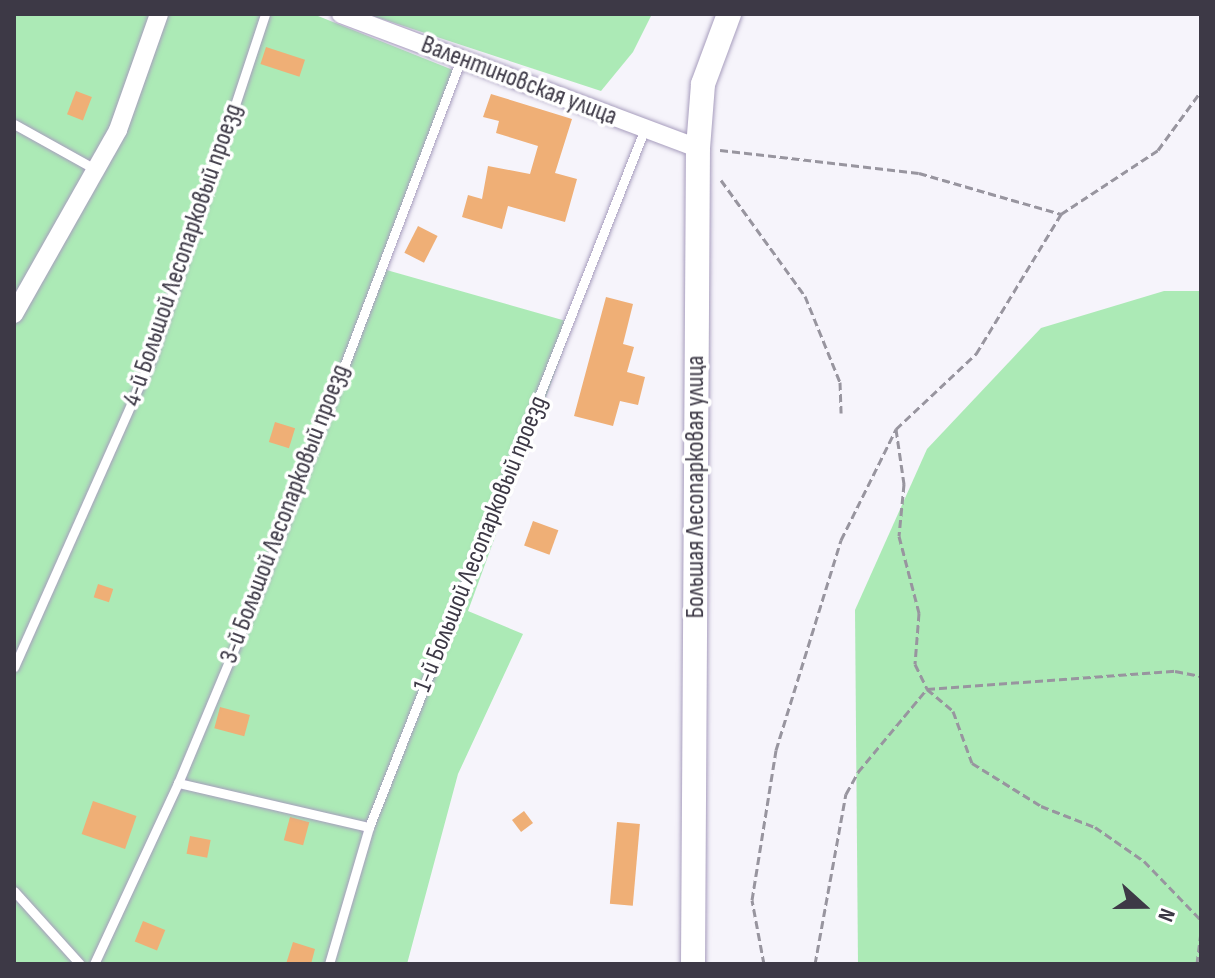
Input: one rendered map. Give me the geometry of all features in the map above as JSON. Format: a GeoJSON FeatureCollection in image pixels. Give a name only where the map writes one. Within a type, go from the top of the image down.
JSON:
{"type":"FeatureCollection","features":[{"type":"Feature","properties":{"kind":"main road","name":"Большая Лесопарковая улица"},"geometry":{"type":"LineString","coordinates":[[693,964],[698,148],[703,84],[729,14]]}},
{"type":"Feature","properties":{"kind":"street"},"geometry":{"type":"LineString","coordinates":[[14,314],[118,130],[159,14]]}},
{"type":"Feature","properties":{"kind":"street","name":"Валентиновская улица"},"geometry":{"type":"LineString","coordinates":[[341,14],[698,148]]}},
{"type":"Feature","properties":{"kind":"lane","name":"4-й Большой Лесопарковый проезд"},"geometry":{"type":"LineString","coordinates":[[14,667],[151,359],[265,14]]}},
{"type":"Feature","properties":{"kind":"lane","name":"3-й Большой Лесопарковый проезд"},"geometry":{"type":"LineString","coordinates":[[94,964],[178,783],[264,577],[462,58]]}},
{"type":"Feature","properties":{"kind":"lane"},"geometry":{"type":"LineString","coordinates":[[14,124],[95,169]]}},
{"type":"Feature","properties":{"kind":"lane","name":"1-й Большой Лесопарковый проезд"},"geometry":{"type":"LineString","coordinates":[[329,964],[369,827],[645,128]]}},
{"type":"Feature","properties":{"kind":"lane"},"geometry":{"type":"LineString","coordinates":[[178,783],[369,827]]}},
{"type":"Feature","properties":{"kind":"lane"},"geometry":{"type":"LineString","coordinates":[[14,891],[80,964]]}},
{"type":"Feature","properties":{"kind":"path"},"geometry":{"type":"LineString","coordinates":[[764,964],[752,900],[776,750],[841,540],[896,429],[976,354],[1061,214],[1158,150],[1201,91]]}},
{"type":"Feature","properties":{"kind":"path"},"geometry":{"type":"LineString","coordinates":[[698,148],[919,173],[1061,214]]}},
{"type":"Feature","properties":{"kind":"path"},"geometry":{"type":"LineString","coordinates":[[698,148],[805,296],[840,382],[841,413]]}},
{"type":"Feature","properties":{"kind":"path"},"geometry":{"type":"LineString","coordinates":[[896,429],[904,484],[899,536],[919,613],[915,664],[927,689],[953,711],[972,763],[1041,806],[1095,827],[1144,861],[1201,920]]}},
{"type":"Feature","properties":{"kind":"path"},"geometry":{"type":"LineString","coordinates":[[815,964],[846,794],[858,772],[927,689],[1175,671],[1201,676]]}},
{"type":"Feature","properties":{"kind":"path"},"geometry":{"type":"LineString","coordinates":[[1197,964],[1201,930]]}},
{"type":"Feature","properties":{"kind":"green space"},"geometry":{"type":"Polygon","coordinates":[[[14,14],[313,14],[458,72],[383,269],[573,323],[468,611],[523,634],[458,774],[407,964],[14,964],[14,14]]]}},
{"type":"Feature","properties":{"kind":"green space"},"geometry":{"type":"Polygon","coordinates":[[[367,14],[652,14],[633,52],[601,91],[367,14]]]}},
{"type":"Feature","properties":{"kind":"green space"},"geometry":{"type":"Polygon","coordinates":[[[1164,291],[1201,291],[1201,964],[858,964],[855,610],[927,449],[1041,328],[1164,291]]]}},
{"type":"Feature","properties":{"kind":"building"},"geometry":{"type":"Polygon","coordinates":[[[266,47],[305,60],[299,77],[260,64],[266,47]]]}},
{"type":"Feature","properties":{"kind":"building"},"geometry":{"type":"Polygon","coordinates":[[[76,91],[92,97],[83,120],[67,114],[76,91]]]}},
{"type":"Feature","properties":{"kind":"building"},"geometry":{"type":"Polygon","coordinates":[[[491,94],[572,119],[555,173],[577,179],[565,222],[508,206],[502,229],[462,217],[468,195],[482,199],[488,166],[530,174],[538,146],[496,133],[499,121],[483,117],[491,94]]]}},
{"type":"Feature","properties":{"kind":"building"},"geometry":{"type":"Polygon","coordinates":[[[418,226],[438,236],[424,263],[404,253],[418,226]]]}},
{"type":"Feature","properties":{"kind":"building"},"geometry":{"type":"Polygon","coordinates":[[[606,297],[633,304],[623,344],[634,347],[627,372],[645,377],[638,405],[620,401],[613,426],[574,416],[606,297]]]}},
{"type":"Feature","properties":{"kind":"building"},"geometry":{"type":"Polygon","coordinates":[[[275,422],[295,428],[289,448],[269,442],[275,422]]]}},
{"type":"Feature","properties":{"kind":"building"},"geometry":{"type":"Polygon","coordinates":[[[533,521],[558,530],[549,555],[524,545],[533,521]]]}},
{"type":"Feature","properties":{"kind":"building"},"geometry":{"type":"Polygon","coordinates":[[[98,584],[113,589],[109,602],[94,597],[98,584]]]}},
{"type":"Feature","properties":{"kind":"building"},"geometry":{"type":"Polygon","coordinates":[[[220,707],[250,715],[244,736],[214,728],[220,707]]]}},
{"type":"Feature","properties":{"kind":"building"},"geometry":{"type":"Polygon","coordinates":[[[93,801],[136,816],[125,849],[82,834],[93,801]]]}},
{"type":"Feature","properties":{"kind":"building"},"geometry":{"type":"Polygon","coordinates":[[[524,811],[533,823],[521,832],[512,820],[524,811]]]}},
{"type":"Feature","properties":{"kind":"building"},"geometry":{"type":"Polygon","coordinates":[[[290,817],[309,822],[303,845],[284,840],[290,817]]]}},
{"type":"Feature","properties":{"kind":"building"},"geometry":{"type":"Polygon","coordinates":[[[617,822],[640,824],[633,906],[610,904],[617,822]]]}},
{"type":"Feature","properties":{"kind":"building"},"geometry":{"type":"Polygon","coordinates":[[[190,836],[211,840],[207,858],[187,854],[190,836]]]}},
{"type":"Feature","properties":{"kind":"building"},"geometry":{"type":"Polygon","coordinates":[[[143,921],[165,930],[157,950],[135,941],[143,921]]]}},
{"type":"Feature","properties":{"kind":"building"},"geometry":{"type":"Polygon","coordinates":[[[293,942],[315,949],[311,964],[286,964],[293,942]]]}}]}
